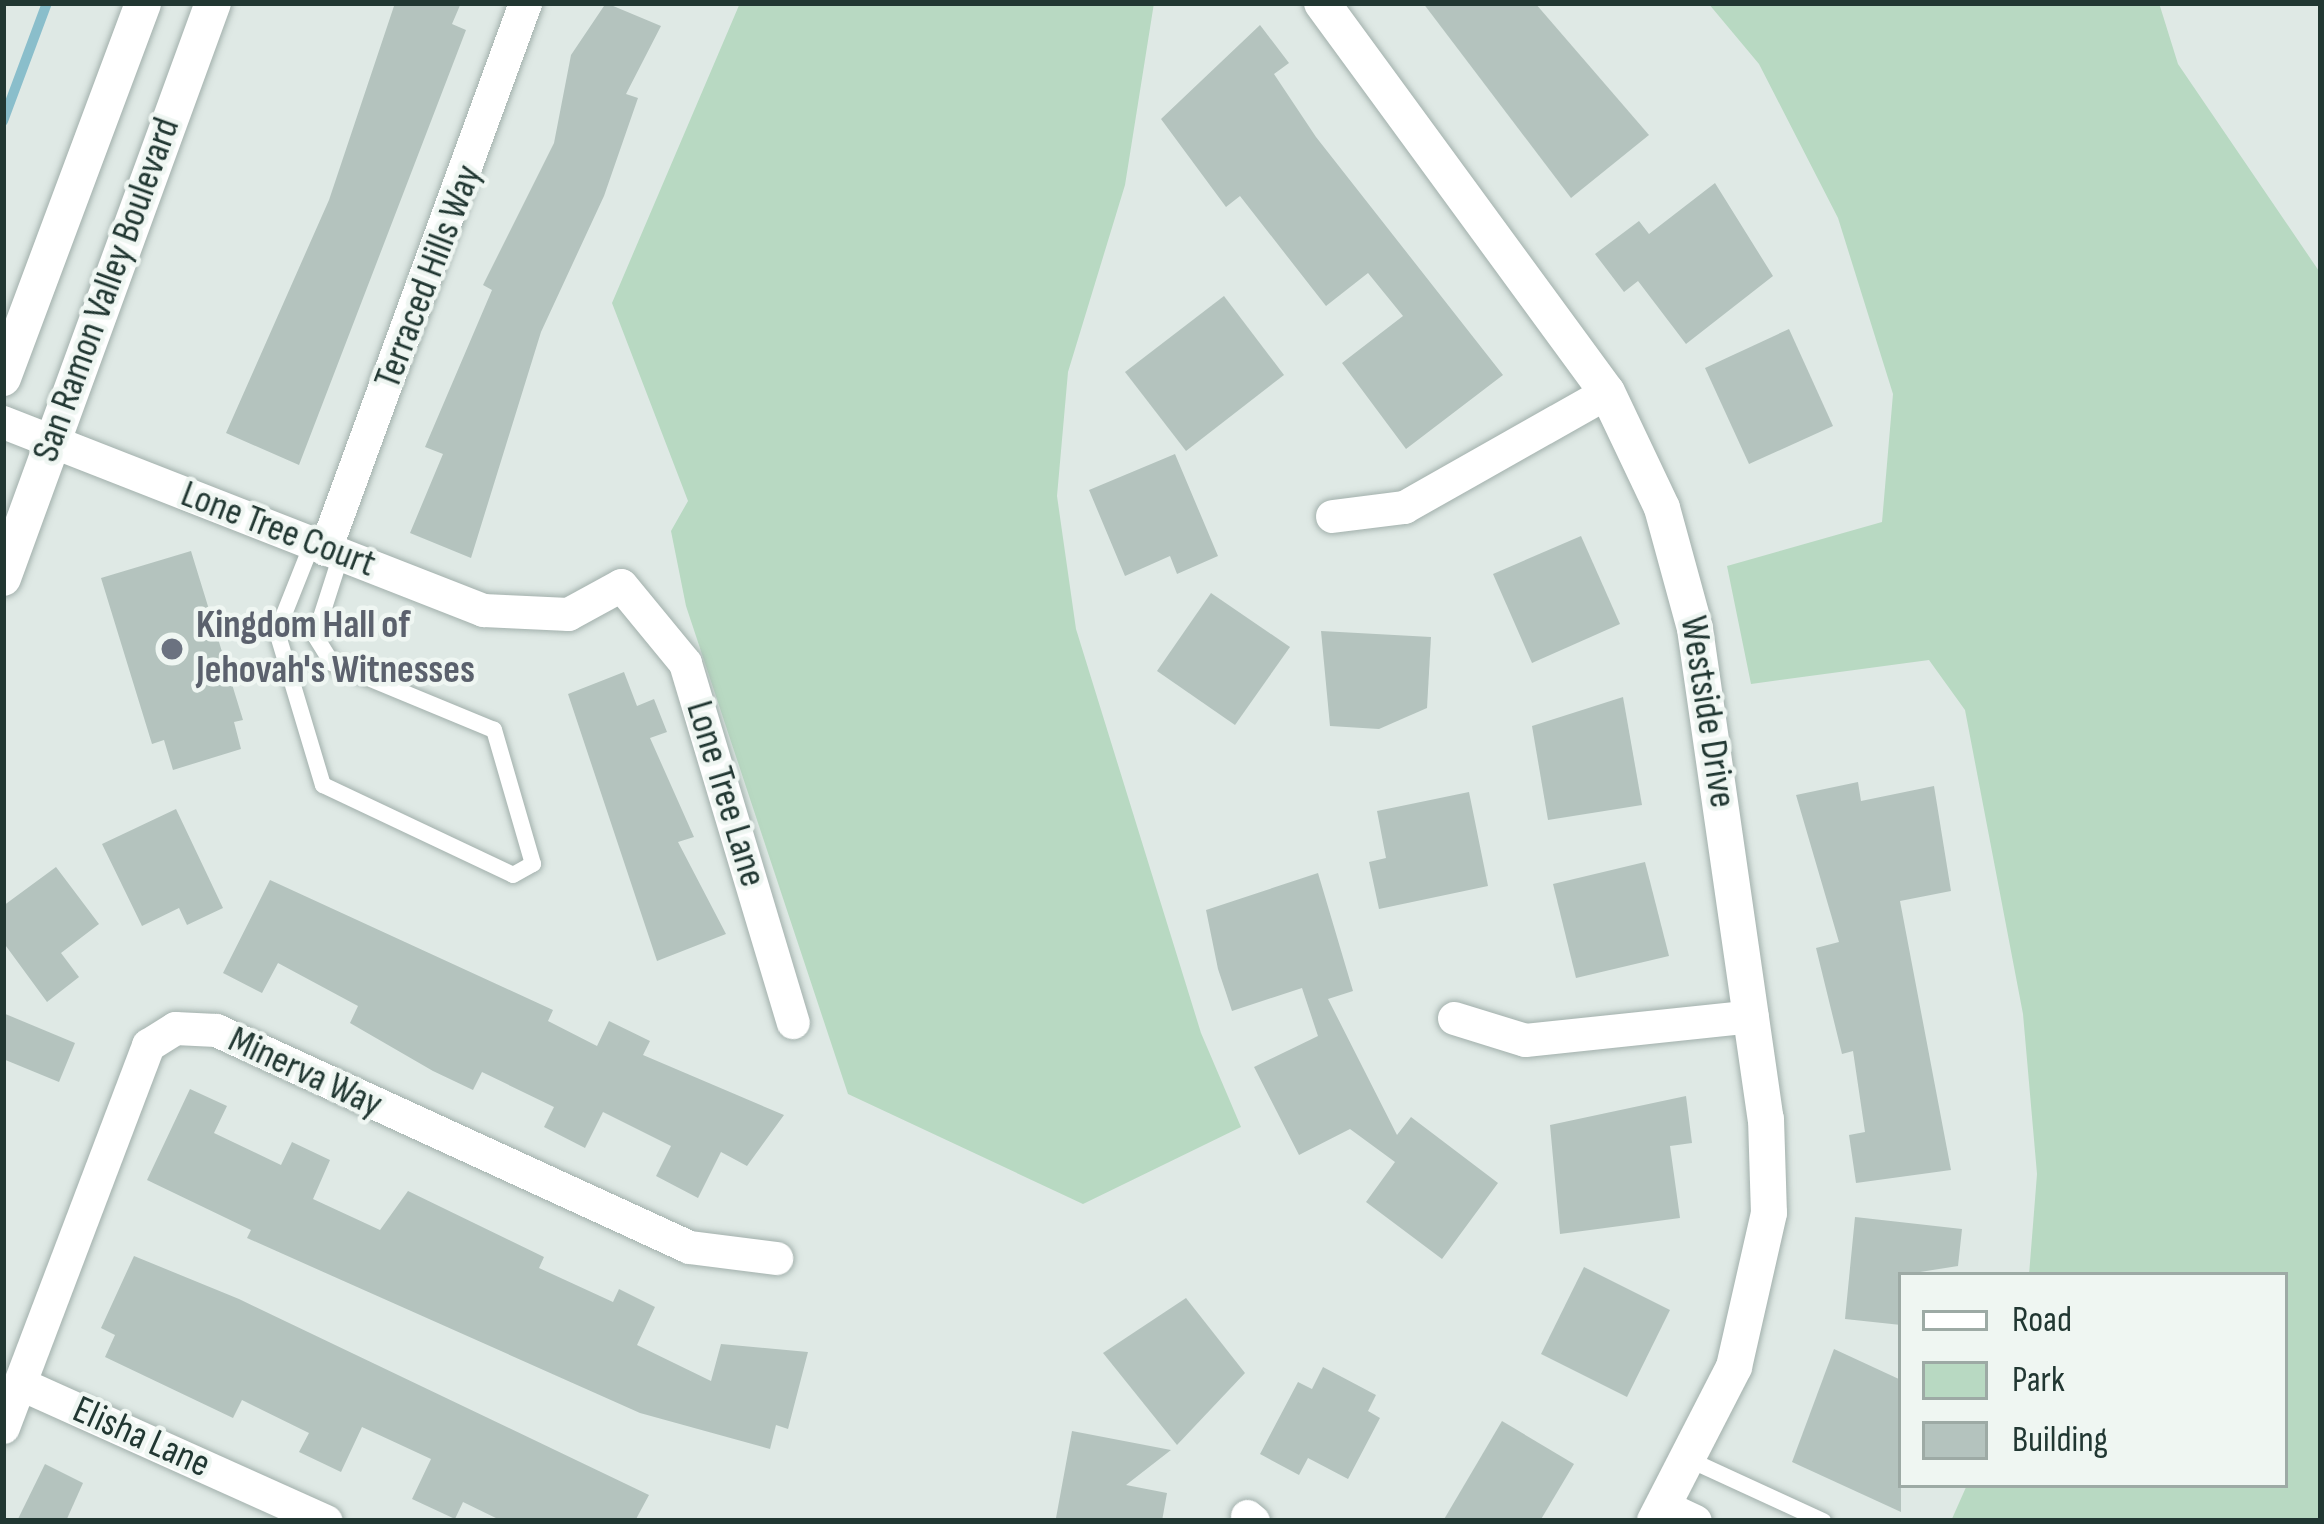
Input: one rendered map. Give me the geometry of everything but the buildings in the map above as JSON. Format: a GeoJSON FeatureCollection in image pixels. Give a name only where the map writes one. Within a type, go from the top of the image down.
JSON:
{"type":"FeatureCollection","features":[{"type":"Feature","properties":{"kind":"street","name":"San Ramon Valley Boulevard"},"geometry":{"type":"LineString","coordinates":[[3,378],[142,3]]}},
{"type":"Feature","properties":{"kind":"street","name":"San Ramon Valley Boulevard"},"geometry":{"type":"LineString","coordinates":[[3,578],[213,3]]}},
{"type":"Feature","properties":{"kind":"street","name":"Terraced Hills Way"},"geometry":{"type":"LineString","coordinates":[[326,549],[525,3]]}},
{"type":"Feature","properties":{"kind":"street","name":"Westside Drive"},"geometry":{"type":"LineString","coordinates":[[1322,3],[1606,392],[1680,561],[1752,1016],[1766,1248],[1734,1367],[1687,1459],[1672,1516]]}},
{"type":"Feature","properties":{"kind":"street"},"geometry":{"type":"LineString","coordinates":[[1332,516],[1404,507],[1606,392]]}},
{"type":"Feature","properties":{"kind":"street","name":"Lone Tree Court"},"geometry":{"type":"LineString","coordinates":[[3,422],[326,549],[530,620],[621,585]]}},
{"type":"Feature","properties":{"kind":"street","name":"Lone Tree Lane"},"geometry":{"type":"LineString","coordinates":[[621,585],[685,663],[793,1022]]}},
{"type":"Feature","properties":{"kind":"street"},"geometry":{"type":"LineString","coordinates":[[1454,1018],[1525,1040],[1752,1016]]}},
{"type":"Feature","properties":{"kind":"street","name":"Minerva Way"},"geometry":{"type":"LineString","coordinates":[[3,1427],[148,1046],[175,1028],[216,1030],[689,1247],[776,1258]]}},
{"type":"Feature","properties":{"kind":"street","name":"Elisha Lane"},"geometry":{"type":"LineString","coordinates":[[21,1384],[326,1521]]}},
{"type":"Feature","properties":{"kind":"lane"},"geometry":{"type":"LineString","coordinates":[[326,549],[328,596],[315,636],[332,663],[494,730],[533,864],[513,874],[323,784],[278,632],[298,580],[326,549]]}},
{"type":"Feature","properties":{"kind":"lane"},"geometry":{"type":"LineString","coordinates":[[1687,1459],[1823,1521]]}},
{"type":"Feature","properties":{"kind":"green space"},"geometry":{"type":"Polygon","coordinates":[[[740,3],[1154,3],[1125,185],[1068,372],[1057,496],[1076,629],[1201,1033],[1241,1127],[1083,1204],[848,1094],[686,606],[671,531],[688,501],[612,303],[740,3]]]}},
{"type":"Feature","properties":{"kind":"green space"},"geometry":{"type":"Polygon","coordinates":[[[1708,3],[2159,3],[2178,64],[2321,274],[2321,1521],[1951,1521],[1966,1488],[2288,1488],[2288,1272],[2029,1272],[2037,1174],[2023,1014],[1965,710],[1929,660],[1751,684],[1727,566],[1882,522],[1893,394],[1838,218],[1759,64],[1708,3]]]}},
{"type":"Feature","properties":{"kind":"waterway"},"geometry":{"type":"LineString","coordinates":[[3,121],[47,3]]}},
{"type":"Feature","properties":{"kind":"place","name":"Kingdom Hall of Jehovah's Witnesses"},"geometry":{"type":"Point","coordinates":[172,649]}}]}
